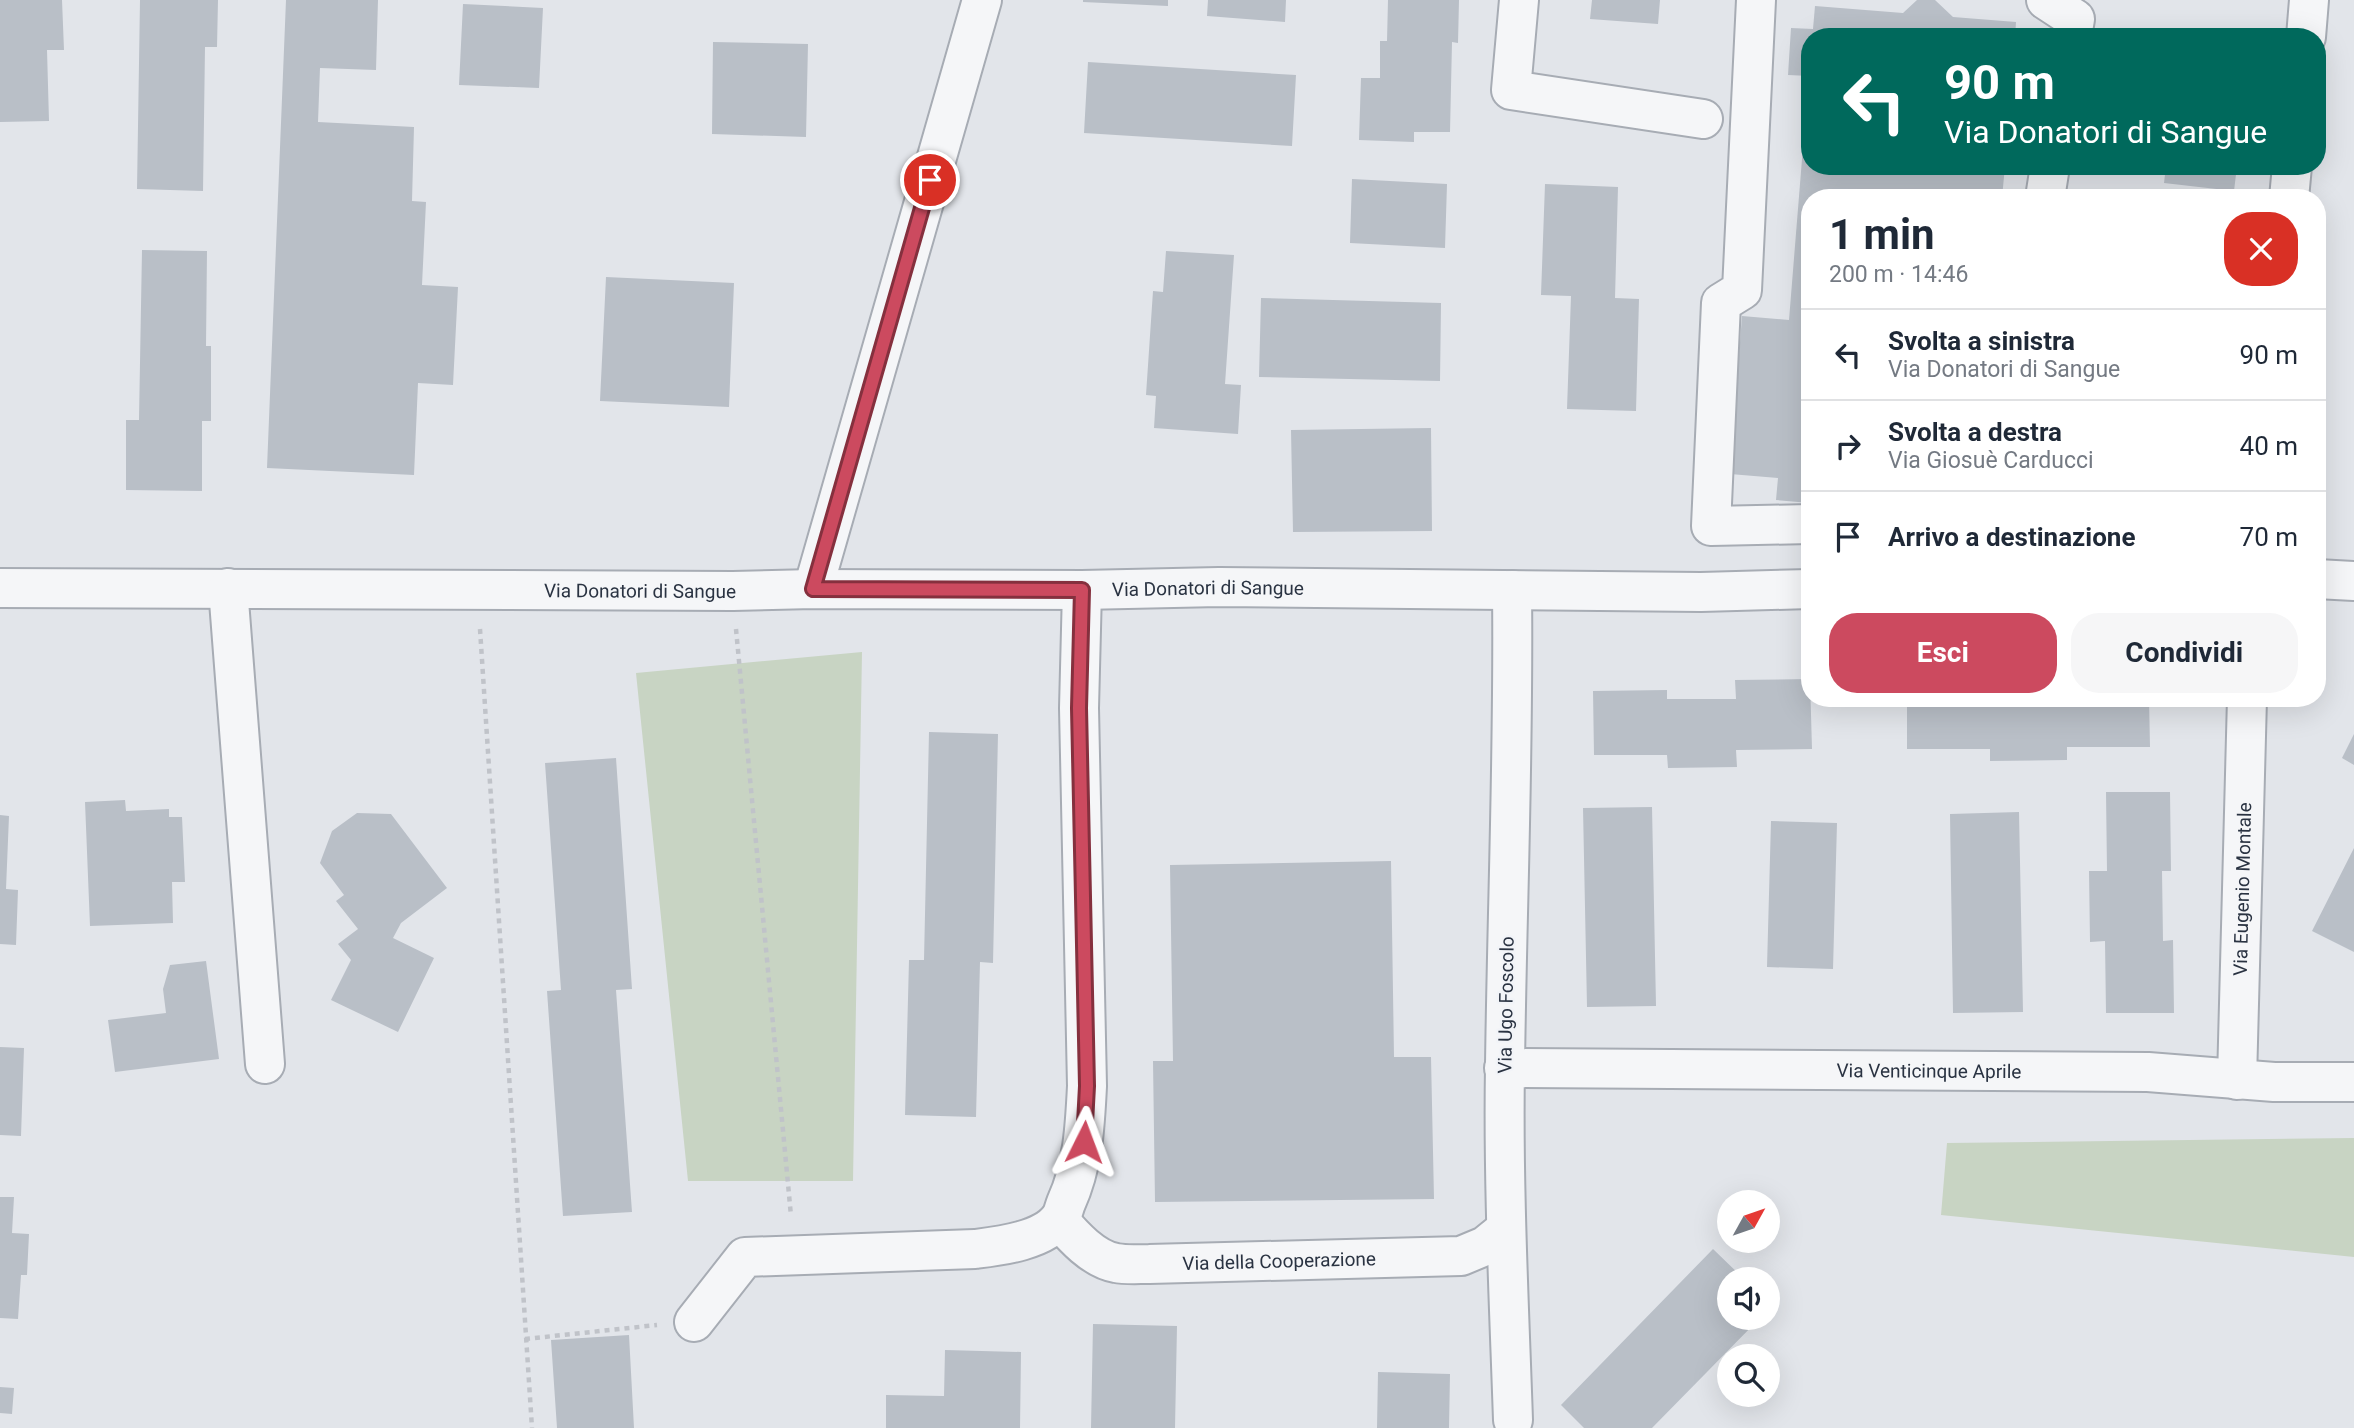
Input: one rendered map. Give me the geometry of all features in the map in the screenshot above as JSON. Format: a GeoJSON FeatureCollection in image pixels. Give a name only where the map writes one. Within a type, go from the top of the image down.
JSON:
{"type":"FeatureCollection","features":[{"type":"Feature","properties":{"kind":"street"},"geometry":{"type":"LineString","coordinates":[[813,589],[982,0]]}},
{"type":"Feature","properties":{"kind":"street"},"geometry":{"type":"LineString","coordinates":[[1519,0],[1511,90],[1703,119]]}},
{"type":"Feature","properties":{"kind":"street"},"geometry":{"type":"LineString","coordinates":[[1756,0],[1742,289],[1721,303],[1711,526],[1801,524]]}},
{"type":"Feature","properties":{"kind":"street"},"geometry":{"type":"LineString","coordinates":[[2046,0],[2075,19],[2074,28]]}},
{"type":"Feature","properties":{"kind":"street"},"geometry":{"type":"LineString","coordinates":[[2306,28],[2309,0]]}},
{"type":"Feature","properties":{"kind":"street"},"geometry":{"type":"LineString","coordinates":[[2326,579],[2354,581]]}},
{"type":"Feature","properties":{"kind":"street","name":"Via Donatori di Sangue"},"geometry":{"type":"LineString","coordinates":[[0,588],[733,592],[813,589],[1082,590],[1219,587],[1701,592],[1801,589]]}},
{"type":"Feature","properties":{"kind":"street"},"geometry":{"type":"LineString","coordinates":[[228,588],[265,1064]]}},
{"type":"Feature","properties":{"kind":"street"},"geometry":{"type":"LineString","coordinates":[[694,1322],[745,1257],[975,1249],[1009,1245],[1038,1234],[1059,1220],[1075,1184],[1084,1142],[1087,1086],[1079,708],[1082,590]]}},
{"type":"Feature","properties":{"kind":"street","name":"Via Ugo Foscolo"},"geometry":{"type":"LineString","coordinates":[[1512,590],[1513,683],[1504,1068],[1506,1229],[1513,1420]]}},
{"type":"Feature","properties":{"kind":"street","name":"Via Eugenio Montale"},"geometry":{"type":"LineString","coordinates":[[2237,1080],[2247,707]]}},
{"type":"Feature","properties":{"kind":"street","name":"Via Venticinque Aprile"},"geometry":{"type":"LineString","coordinates":[[1504,1068],[2148,1072],[2237,1080],[2354,1082]]}},
{"type":"Feature","properties":{"kind":"street","name":"Via della Cooperazione"},"geometry":{"type":"LineString","coordinates":[[1059,1220],[1083,1244],[1114,1263],[1149,1264],[1461,1256],[1485,1246],[1506,1229]]}},
{"type":"Feature","properties":{"kind":"path"},"geometry":{"type":"LineString","coordinates":[[478,590],[532,1428]]}},
{"type":"Feature","properties":{"kind":"path"},"geometry":{"type":"LineString","coordinates":[[733,592],[794,1255]]}},
{"type":"Feature","properties":{"kind":"path"},"geometry":{"type":"LineString","coordinates":[[525,1339],[694,1322]]}},
{"type":"Feature","properties":{"kind":"green space"},"geometry":{"type":"Polygon","coordinates":[[[862,652],[853,1181],[688,1181],[636,673],[862,652]]]}},
{"type":"Feature","properties":{"kind":"green space"},"geometry":{"type":"Polygon","coordinates":[[[2354,1138],[2354,1257],[1941,1215],[1947,1143],[2354,1138]]]}},
{"type":"Feature","properties":{"kind":"building"},"geometry":{"type":"Polygon","coordinates":[[[0,0],[62,0],[64,50],[47,50],[49,121],[0,122],[0,0]]]}},
{"type":"Feature","properties":{"kind":"building"},"geometry":{"type":"Polygon","coordinates":[[[140,0],[218,0],[217,47],[205,47],[203,191],[137,189],[140,0]]]}},
{"type":"Feature","properties":{"kind":"building"},"geometry":{"type":"Polygon","coordinates":[[[286,0],[378,0],[376,70],[320,68],[318,122],[414,127],[412,201],[426,202],[422,285],[458,287],[453,385],[418,383],[414,475],[267,468],[286,0]]]}},
{"type":"Feature","properties":{"kind":"building"},"geometry":{"type":"Polygon","coordinates":[[[1168,0],[1168,6],[1083,2],[1168,0]]]}},
{"type":"Feature","properties":{"kind":"building"},"geometry":{"type":"Polygon","coordinates":[[[1208,0],[1286,0],[1285,22],[1207,16],[1208,0]]]}},
{"type":"Feature","properties":{"kind":"building"},"geometry":{"type":"Polygon","coordinates":[[[1388,0],[1459,0],[1458,43],[1452,42],[1450,132],[1414,132],[1414,142],[1359,140],[1361,78],[1380,78],[1380,41],[1387,41],[1388,0]]]}},
{"type":"Feature","properties":{"kind":"building"},"geometry":{"type":"Polygon","coordinates":[[[1592,0],[1660,0],[1658,24],[1590,19],[1592,0]]]}},
{"type":"Feature","properties":{"kind":"building"},"geometry":{"type":"Polygon","coordinates":[[[1917,0],[1935,0],[1953,17],[2016,22],[2016,28],[1813,28],[1815,6],[1903,13],[1917,0]]]}},
{"type":"Feature","properties":{"kind":"building"},"geometry":{"type":"Polygon","coordinates":[[[463,4],[543,8],[539,88],[459,85],[463,4]]]}},
{"type":"Feature","properties":{"kind":"building"},"geometry":{"type":"Polygon","coordinates":[[[1791,28],[1801,28],[1801,76],[1788,75],[1791,28]]]}},
{"type":"Feature","properties":{"kind":"building"},"geometry":{"type":"Polygon","coordinates":[[[713,42],[808,44],[806,137],[712,134],[713,42]]]}},
{"type":"Feature","properties":{"kind":"building"},"geometry":{"type":"Polygon","coordinates":[[[1088,62],[1296,75],[1292,146],[1084,133],[1088,62]]]}},
{"type":"Feature","properties":{"kind":"building"},"geometry":{"type":"Polygon","coordinates":[[[1801,172],[1801,175],[2004,175],[2003,189],[1801,189],[1801,502],[1776,500],[1778,478],[1730,474],[1742,316],[1789,320],[1801,172]]]}},
{"type":"Feature","properties":{"kind":"building"},"geometry":{"type":"Polygon","coordinates":[[[2165,175],[2236,175],[2234,189],[2164,183],[2165,175]]]}},
{"type":"Feature","properties":{"kind":"building"},"geometry":{"type":"Polygon","coordinates":[[[1352,179],[1447,184],[1445,248],[1350,243],[1352,179]]]}},
{"type":"Feature","properties":{"kind":"building"},"geometry":{"type":"Polygon","coordinates":[[[1545,184],[1618,187],[1615,298],[1639,299],[1636,411],[1567,409],[1571,296],[1541,295],[1545,184]]]}},
{"type":"Feature","properties":{"kind":"building"},"geometry":{"type":"Polygon","coordinates":[[[142,250],[207,251],[206,346],[211,346],[211,421],[202,421],[202,491],[126,490],[126,420],[139,420],[142,250]]]}},
{"type":"Feature","properties":{"kind":"building"},"geometry":{"type":"Polygon","coordinates":[[[1166,251],[1234,255],[1225,384],[1241,385],[1238,434],[1154,428],[1156,396],[1146,395],[1153,291],[1163,292],[1166,251]]]}},
{"type":"Feature","properties":{"kind":"building"},"geometry":{"type":"Polygon","coordinates":[[[606,277],[734,283],[729,407],[600,401],[606,277]]]}},
{"type":"Feature","properties":{"kind":"building"},"geometry":{"type":"Polygon","coordinates":[[[1261,298],[1441,303],[1440,381],[1259,377],[1261,298]]]}},
{"type":"Feature","properties":{"kind":"building"},"geometry":{"type":"Polygon","coordinates":[[[1431,428],[1432,531],[1293,532],[1291,430],[1431,428]]]}},
{"type":"Feature","properties":{"kind":"building"},"geometry":{"type":"Polygon","coordinates":[[[1801,679],[1801,707],[1811,707],[1812,749],[1736,750],[1737,767],[1668,768],[1667,755],[1594,755],[1593,691],[1667,690],[1667,699],[1736,699],[1735,680],[1801,679]]]}},
{"type":"Feature","properties":{"kind":"building"},"geometry":{"type":"Polygon","coordinates":[[[1907,707],[2149,707],[2150,747],[2067,747],[2067,760],[1990,761],[1990,749],[1907,749],[1907,707]]]}},
{"type":"Feature","properties":{"kind":"building"},"geometry":{"type":"Polygon","coordinates":[[[929,732],[998,734],[993,963],[980,962],[976,1117],[905,1115],[909,960],[924,960],[929,732]]]}},
{"type":"Feature","properties":{"kind":"building"},"geometry":{"type":"Polygon","coordinates":[[[2354,734],[2354,765],[2342,758],[2354,734]]]}},
{"type":"Feature","properties":{"kind":"building"},"geometry":{"type":"Polygon","coordinates":[[[616,758],[632,989],[616,990],[632,1212],[563,1216],[547,991],[561,990],[545,763],[616,758]]]}},
{"type":"Feature","properties":{"kind":"building"},"geometry":{"type":"Polygon","coordinates":[[[2106,792],[2170,792],[2171,871],[2162,871],[2163,941],[2173,940],[2174,1013],[2106,1013],[2105,941],[2090,942],[2089,871],[2107,871],[2106,792]]]}},
{"type":"Feature","properties":{"kind":"building"},"geometry":{"type":"Polygon","coordinates":[[[125,800],[126,811],[169,809],[169,817],[182,817],[185,882],[172,882],[173,923],[90,926],[85,802],[125,800]]]}},
{"type":"Feature","properties":{"kind":"building"},"geometry":{"type":"Polygon","coordinates":[[[1652,807],[1656,1006],[1587,1007],[1583,808],[1652,807]]]}},
{"type":"Feature","properties":{"kind":"building"},"geometry":{"type":"Polygon","coordinates":[[[2019,812],[2023,1012],[1953,1013],[1950,814],[2019,812]]]}},
{"type":"Feature","properties":{"kind":"building"},"geometry":{"type":"Polygon","coordinates":[[[357,813],[391,814],[447,888],[401,923],[393,938],[434,958],[398,1032],[331,1000],[351,960],[338,944],[358,929],[336,901],[344,895],[320,863],[332,831],[357,813]]]}},
{"type":"Feature","properties":{"kind":"building"},"geometry":{"type":"Polygon","coordinates":[[[0,815],[9,816],[6,889],[18,890],[16,945],[0,944],[0,815]]]}},
{"type":"Feature","properties":{"kind":"building"},"geometry":{"type":"Polygon","coordinates":[[[1771,821],[1837,823],[1833,969],[1767,967],[1771,821]]]}},
{"type":"Feature","properties":{"kind":"building"},"geometry":{"type":"Polygon","coordinates":[[[2354,848],[2354,952],[2312,931],[2354,848]]]}},
{"type":"Feature","properties":{"kind":"building"},"geometry":{"type":"Polygon","coordinates":[[[1391,861],[1394,1057],[1431,1057],[1434,1199],[1155,1202],[1153,1061],[1173,1061],[1170,865],[1391,861]]]}},
{"type":"Feature","properties":{"kind":"building"},"geometry":{"type":"Polygon","coordinates":[[[206,961],[219,1059],[115,1072],[108,1020],[166,1013],[163,989],[170,965],[206,961]]]}},
{"type":"Feature","properties":{"kind":"building"},"geometry":{"type":"Polygon","coordinates":[[[0,1047],[24,1048],[21,1136],[0,1135],[0,1047]]]}},
{"type":"Feature","properties":{"kind":"building"},"geometry":{"type":"Polygon","coordinates":[[[0,1197],[14,1197],[12,1233],[29,1234],[27,1275],[21,1275],[18,1319],[0,1318],[0,1197]]]}},
{"type":"Feature","properties":{"kind":"building"},"geometry":{"type":"Polygon","coordinates":[[[1713,1249],[1732,1267],[1717,1267],[1717,1330],[1748,1330],[1734,1344],[1717,1344],[1717,1362],[1652,1428],[1584,1428],[1561,1405],[1713,1249]]]}},
{"type":"Feature","properties":{"kind":"building"},"geometry":{"type":"Polygon","coordinates":[[[1093,1324],[1177,1326],[1175,1428],[1091,1428],[1093,1324]]]}},
{"type":"Feature","properties":{"kind":"building"},"geometry":{"type":"Polygon","coordinates":[[[629,1335],[634,1428],[557,1428],[551,1340],[629,1335]]]}},
{"type":"Feature","properties":{"kind":"building"},"geometry":{"type":"Polygon","coordinates":[[[945,1350],[1021,1352],[1020,1428],[886,1428],[886,1395],[944,1396],[945,1350]]]}},
{"type":"Feature","properties":{"kind":"building"},"geometry":{"type":"Polygon","coordinates":[[[1378,1372],[1450,1374],[1449,1428],[1377,1428],[1378,1372]]]}},
{"type":"Feature","properties":{"kind":"building"},"geometry":{"type":"Polygon","coordinates":[[[0,1387],[14,1388],[12,1414],[0,1413],[0,1387]]]}},
{"type":"Feature","properties":{"kind":"route"},"geometry":{"type":"LineString","coordinates":[[930,180],[813,589],[1082,590],[1079,708],[1087,1086],[1084,1142]]}}]}
